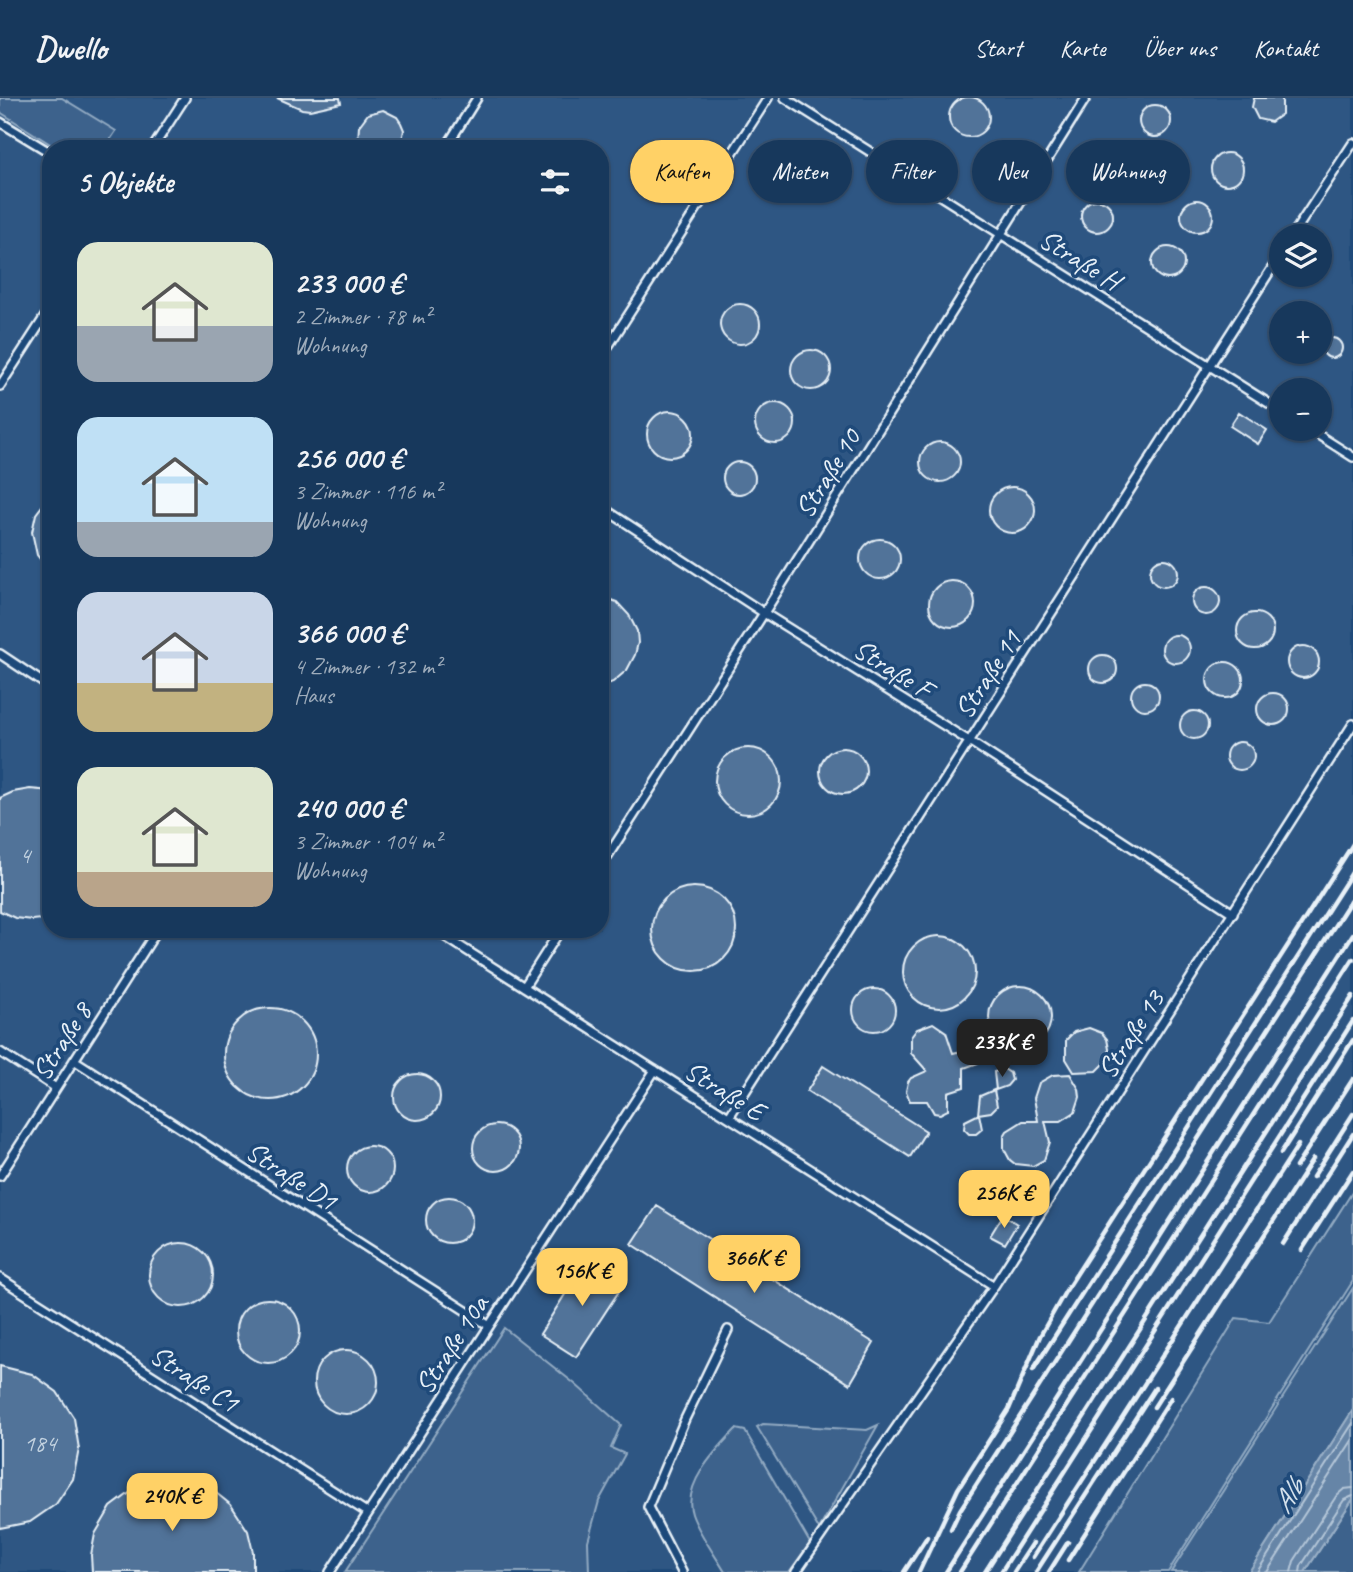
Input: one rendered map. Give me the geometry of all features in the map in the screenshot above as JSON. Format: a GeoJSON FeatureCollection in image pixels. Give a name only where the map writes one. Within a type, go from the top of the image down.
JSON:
{"type":"FeatureCollection","features":[{"type":"Feature","properties":{"kind":"lane"},"geometry":{"type":"LineString","coordinates":[[158,140],[185,98]]}},
{"type":"Feature","properties":{"kind":"lane"},"geometry":{"type":"LineString","coordinates":[[451,140],[477,98]]}},
{"type":"Feature","properties":{"kind":"lane"},"geometry":{"type":"LineString","coordinates":[[609,345],[768,98]]}},
{"type":"Feature","properties":{"kind":"lane","name":"Straße H"},"geometry":{"type":"LineString","coordinates":[[785,98],[1269,404]]}},
{"type":"Feature","properties":{"kind":"lane","name":"Straße 10"},"geometry":{"type":"LineString","coordinates":[[609,854],[764,613],[1086,98]]}},
{"type":"Feature","properties":{"kind":"lane"},"geometry":{"type":"LineString","coordinates":[[0,122],[42,148]]}},
{"type":"Feature","properties":{"kind":"lane"},"geometry":{"type":"LineString","coordinates":[[1300,224],[1353,143]]}},
{"type":"Feature","properties":{"kind":"lane","name":"Straße 11"},"geometry":{"type":"LineString","coordinates":[[729,1117],[1269,273]]}},
{"type":"Feature","properties":{"kind":"lane"},"geometry":{"type":"LineString","coordinates":[[0,386],[42,321]]}},
{"type":"Feature","properties":{"kind":"lane"},"geometry":{"type":"LineString","coordinates":[[1328,441],[1353,457]]}},
{"type":"Feature","properties":{"kind":"lane","name":"Straße F"},"geometry":{"type":"LineString","coordinates":[[609,512],[1233,913]]}},
{"type":"Feature","properties":{"kind":"lane"},"geometry":{"type":"LineString","coordinates":[[0,654],[42,682]]}},
{"type":"Feature","properties":{"kind":"lane","name":"Straße 13"},"geometry":{"type":"LineString","coordinates":[[796,1572],[995,1286],[1353,724]]}},
{"type":"Feature","properties":{"kind":"lane","name":"Straße 8"},"geometry":{"type":"LineString","coordinates":[[0,1176],[152,938]]}},
{"type":"Feature","properties":{"kind":"lane","name":"Straße E"},"geometry":{"type":"LineString","coordinates":[[447,938],[995,1286]]}},
{"type":"Feature","properties":{"kind":"lane"},"geometry":{"type":"LineString","coordinates":[[524,987],[555,938]]}},
{"type":"Feature","properties":{"kind":"lane"},"geometry":{"type":"LineString","coordinates":[[0,1052],[56,1088]]}},
{"type":"Feature","properties":{"kind":"lane","name":"Straße D1"},"geometry":{"type":"LineString","coordinates":[[74,1060],[488,1325]]}},
{"type":"Feature","properties":{"kind":"lane","name":"Straße 10a"},"geometry":{"type":"LineString","coordinates":[[330,1572],[655,1070]]}},
{"type":"Feature","properties":{"kind":"lane","name":"Straße C1"},"geometry":{"type":"LineString","coordinates":[[0,1278],[368,1513]]}},
{"type":"Feature","properties":{"kind":"lane"},"geometry":{"type":"LineString","coordinates":[[681,1572],[648,1507],[685,1419],[728,1330]]}},
{"type":"Feature","properties":{"kind":"shaded area"},"geometry":{"type":"Polygon","coordinates":[[[0,98],[1353,98],[1353,1288],[1171,1572],[0,1572],[0,98]]]}},
{"type":"Feature","properties":{"kind":"shaded area"},"geometry":{"type":"Polygon","coordinates":[[[0,98],[62,98],[116,131],[110,140],[44,140],[0,112],[0,98]]]}},
{"type":"Feature","properties":{"kind":"shaded area"},"geometry":{"type":"Polygon","coordinates":[[[1353,1191],[1353,1281],[1168,1572],[1079,1572],[1236,1318],[1269,1322],[1353,1191]]]}},
{"type":"Feature","properties":{"kind":"shaded area"},"geometry":{"type":"Polygon","coordinates":[[[1353,1288],[1353,1410],[1249,1572],[1171,1572],[1353,1288]]]}},
{"type":"Feature","properties":{"kind":"shaded area"},"geometry":{"type":"Polygon","coordinates":[[[504,1328],[575,1384],[621,1425],[611,1448],[625,1454],[599,1501],[588,1541],[589,1572],[345,1572],[504,1328]]]}},
{"type":"Feature","properties":{"kind":"shaded area"},"geometry":{"type":"Polygon","coordinates":[[[763,1424],[867,1430],[878,1425],[819,1529],[757,1427],[763,1424]]]}},
{"type":"Feature","properties":{"kind":"shaded area"},"geometry":{"type":"Polygon","coordinates":[[[736,1429],[745,1431],[810,1543],[789,1572],[725,1572],[702,1536],[692,1514],[690,1503],[697,1479],[711,1457],[736,1429]]]}},
{"type":"Feature","properties":{"kind":"shaded area"},"geometry":{"type":"Polygon","coordinates":[[[1353,1499],[1353,1572],[1305,1572],[1353,1499]]]}},
{"type":"Feature","properties":{"kind":"water"},"geometry":{"type":"Polygon","coordinates":[[[1353,1410],[1353,1499],[1305,1572],[1249,1572],[1353,1410]]]}},
{"type":"Feature","properties":{"kind":"building"},"geometry":{"type":"Polygon","coordinates":[[[969,97],[977,98],[983,103],[988,109],[988,125],[983,131],[977,136],[969,137],[961,136],[955,131],[950,125],[949,117],[950,109],[955,103],[961,98],[969,97]]]}},
{"type":"Feature","properties":{"kind":"building"},"geometry":{"type":"Polygon","coordinates":[[[277,98],[340,98],[341,103],[310,110],[277,98]]]}},
{"type":"Feature","properties":{"kind":"building"},"geometry":{"type":"Polygon","coordinates":[[[1254,98],[1282,98],[1282,114],[1271,122],[1258,119],[1252,107],[1254,98]]]}},
{"type":"Feature","properties":{"kind":"building"},"geometry":{"type":"Polygon","coordinates":[[[1155,105],[1166,110],[1171,121],[1166,132],[1155,137],[1144,132],[1139,121],[1144,110],[1155,105]]]}},
{"type":"Feature","properties":{"kind":"building"},"geometry":{"type":"Polygon","coordinates":[[[383,110],[397,117],[404,130],[402,140],[358,140],[359,126],[368,114],[383,110]]]}},
{"type":"Feature","properties":{"kind":"building"},"geometry":{"type":"Polygon","coordinates":[[[1227,153],[1238,158],[1243,169],[1238,180],[1227,185],[1216,180],[1211,169],[1216,158],[1227,153]]]}},
{"type":"Feature","properties":{"kind":"building"},"geometry":{"type":"Polygon","coordinates":[[[1197,200],[1208,205],[1213,216],[1208,227],[1197,232],[1186,227],[1181,216],[1186,205],[1197,200]]]}},
{"type":"Feature","properties":{"kind":"building"},"geometry":{"type":"Polygon","coordinates":[[[1089,203],[1105,203],[1113,216],[1108,227],[1097,232],[1086,227],[1081,216],[1089,203]]]}},
{"type":"Feature","properties":{"kind":"building"},"geometry":{"type":"Polygon","coordinates":[[[1168,247],[1179,252],[1184,263],[1179,274],[1168,279],[1157,274],[1152,263],[1157,252],[1168,247]]]}},
{"type":"Feature","properties":{"kind":"building"},"geometry":{"type":"Polygon","coordinates":[[[740,304],[748,305],[754,310],[759,316],[759,332],[754,338],[748,343],[740,344],[732,343],[726,338],[721,332],[720,324],[721,316],[726,310],[732,305],[740,304]]]}},
{"type":"Feature","properties":{"kind":"building"},"geometry":{"type":"Polygon","coordinates":[[[1332,338],[1341,344],[1341,352],[1332,358],[1332,338]]]}},
{"type":"Feature","properties":{"kind":"building"},"geometry":{"type":"Polygon","coordinates":[[[811,350],[819,351],[825,356],[830,362],[830,378],[825,384],[819,389],[811,390],[803,389],[797,384],[792,378],[791,370],[792,362],[797,356],[803,351],[811,350]]]}},
{"type":"Feature","properties":{"kind":"building"},"geometry":{"type":"Polygon","coordinates":[[[775,403],[783,404],[789,409],[794,415],[794,431],[789,437],[783,442],[775,443],[767,442],[761,437],[756,431],[755,423],[756,415],[761,409],[767,404],[775,403]]]}},
{"type":"Feature","properties":{"kind":"building"},"geometry":{"type":"Polygon","coordinates":[[[670,411],[686,418],[693,434],[686,450],[670,457],[654,450],[647,434],[654,418],[670,411]]]}},
{"type":"Feature","properties":{"kind":"building"},"geometry":{"type":"Polygon","coordinates":[[[1239,412],[1267,430],[1258,444],[1230,426],[1239,412]]]}},
{"type":"Feature","properties":{"kind":"building"},"geometry":{"type":"Polygon","coordinates":[[[940,442],[948,443],[954,448],[959,454],[959,470],[954,476],[948,481],[940,482],[932,481],[926,476],[921,470],[920,462],[921,454],[926,448],[932,443],[940,442]]]}},
{"type":"Feature","properties":{"kind":"building"},"geometry":{"type":"Polygon","coordinates":[[[739,462],[750,467],[755,478],[750,489],[739,494],[728,489],[723,478],[728,467],[739,462]]]}},
{"type":"Feature","properties":{"kind":"building"},"geometry":{"type":"Polygon","coordinates":[[[1012,487],[1028,494],[1035,510],[1028,526],[1012,533],[996,526],[989,510],[996,494],[1012,487]]]}},
{"type":"Feature","properties":{"kind":"building"},"geometry":{"type":"Polygon","coordinates":[[[42,506],[42,561],[37,555],[32,532],[36,514],[42,506]]]}},
{"type":"Feature","properties":{"kind":"building"},"geometry":{"type":"Polygon","coordinates":[[[880,539],[888,540],[894,545],[899,551],[899,567],[894,573],[888,578],[880,579],[872,578],[866,573],[861,567],[860,559],[861,551],[866,545],[872,540],[880,539]]]}},
{"type":"Feature","properties":{"kind":"building"},"geometry":{"type":"Polygon","coordinates":[[[1164,559],[1174,563],[1178,573],[1174,583],[1164,587],[1154,583],[1150,573],[1154,563],[1164,559]]]}},
{"type":"Feature","properties":{"kind":"building"},"geometry":{"type":"Polygon","coordinates":[[[952,581],[968,588],[975,604],[968,620],[952,627],[936,620],[929,604],[936,588],[952,581]]]}},
{"type":"Feature","properties":{"kind":"building"},"geometry":{"type":"Polygon","coordinates":[[[1206,587],[1216,591],[1220,601],[1216,611],[1206,615],[1196,611],[1192,601],[1196,591],[1206,587]]]}},
{"type":"Feature","properties":{"kind":"building"},"geometry":{"type":"Polygon","coordinates":[[[609,599],[617,602],[629,615],[637,631],[638,643],[627,670],[609,684],[609,599]]]}},
{"type":"Feature","properties":{"kind":"building"},"geometry":{"type":"Polygon","coordinates":[[[1255,613],[1268,618],[1273,631],[1268,644],[1255,649],[1242,644],[1237,631],[1242,618],[1255,613]]]}},
{"type":"Feature","properties":{"kind":"building"},"geometry":{"type":"Polygon","coordinates":[[[1176,635],[1186,639],[1190,649],[1186,659],[1176,663],[1166,659],[1162,649],[1166,639],[1176,635]]]}},
{"type":"Feature","properties":{"kind":"building"},"geometry":{"type":"Polygon","coordinates":[[[1303,646],[1315,650],[1319,662],[1315,674],[1303,678],[1291,674],[1287,662],[1291,650],[1303,646]]]}},
{"type":"Feature","properties":{"kind":"building"},"geometry":{"type":"Polygon","coordinates":[[[1103,655],[1113,659],[1117,669],[1113,679],[1103,683],[1093,679],[1089,669],[1093,659],[1103,655]]]}},
{"type":"Feature","properties":{"kind":"building"},"geometry":{"type":"Polygon","coordinates":[[[1225,662],[1238,667],[1243,680],[1238,693],[1225,698],[1212,693],[1207,680],[1212,667],[1225,662]]]}},
{"type":"Feature","properties":{"kind":"building"},"geometry":{"type":"Polygon","coordinates":[[[1145,682],[1155,686],[1159,696],[1155,706],[1145,710],[1135,706],[1131,696],[1135,686],[1145,682]]]}},
{"type":"Feature","properties":{"kind":"building"},"geometry":{"type":"Polygon","coordinates":[[[1273,693],[1285,697],[1289,709],[1285,721],[1273,725],[1261,721],[1257,709],[1261,697],[1273,693]]]}},
{"type":"Feature","properties":{"kind":"building"},"geometry":{"type":"Polygon","coordinates":[[[1194,711],[1204,715],[1208,725],[1204,735],[1194,739],[1184,735],[1180,725],[1184,715],[1194,711]]]}},
{"type":"Feature","properties":{"kind":"building"},"geometry":{"type":"Polygon","coordinates":[[[1240,742],[1250,746],[1254,756],[1250,766],[1240,770],[1230,766],[1226,756],[1230,746],[1240,742]]]}},
{"type":"Feature","properties":{"kind":"building"},"geometry":{"type":"Polygon","coordinates":[[[748,748],[761,751],[771,758],[778,768],[781,781],[778,794],[771,804],[761,811],[748,814],[735,811],[725,804],[718,794],[715,781],[718,768],[725,758],[735,751],[748,748]]]}},
{"type":"Feature","properties":{"kind":"building"},"geometry":{"type":"Polygon","coordinates":[[[843,748],[852,749],[859,755],[865,762],[865,780],[859,787],[852,793],[843,794],[834,793],[827,787],[821,780],[820,771],[821,762],[827,755],[834,749],[843,748]]]}},
{"type":"Feature","properties":{"kind":"building"},"geometry":{"type":"Polygon","coordinates":[[[42,790],[42,919],[15,918],[0,911],[0,798],[13,792],[42,790]]]}},
{"type":"Feature","properties":{"kind":"building"},"geometry":{"type":"Polygon","coordinates":[[[694,887],[710,890],[724,899],[733,913],[736,929],[733,945],[724,959],[710,968],[694,971],[678,968],[664,959],[655,945],[652,929],[655,913],[664,899],[678,890],[694,887]]]}},
{"type":"Feature","properties":{"kind":"building"},"geometry":{"type":"Polygon","coordinates":[[[932,936],[946,936],[965,946],[975,965],[975,979],[965,998],[946,1008],[932,1008],[913,998],[903,979],[903,965],[913,946],[932,936]]]}},
{"type":"Feature","properties":{"kind":"building"},"geometry":{"type":"Polygon","coordinates":[[[1014,986],[1026,986],[1042,995],[1049,1005],[1049,1029],[1042,1039],[1026,1048],[1014,1048],[1003,1043],[994,1034],[989,1023],[989,1011],[994,1000],[1003,991],[1014,986]]]}},
{"type":"Feature","properties":{"kind":"building"},"geometry":{"type":"Polygon","coordinates":[[[874,989],[889,995],[895,1010],[889,1025],[874,1031],[859,1025],[853,1010],[859,995],[874,989]]]}},
{"type":"Feature","properties":{"kind":"building"},"geometry":{"type":"Polygon","coordinates":[[[270,1008],[287,1012],[302,1022],[312,1037],[316,1054],[312,1071],[302,1086],[287,1096],[270,1100],[253,1096],[238,1086],[228,1071],[224,1054],[228,1037],[238,1022],[253,1012],[270,1008]]]}},
{"type":"Feature","properties":{"kind":"building"},"geometry":{"type":"Polygon","coordinates":[[[933,1023],[946,1032],[953,1053],[973,1048],[980,1055],[978,1063],[964,1068],[964,1087],[948,1092],[948,1110],[940,1114],[934,1113],[927,1101],[910,1101],[906,1091],[911,1078],[927,1071],[911,1053],[911,1037],[917,1029],[933,1023]]]}},
{"type":"Feature","properties":{"kind":"building"},"geometry":{"type":"Polygon","coordinates":[[[1089,1028],[1102,1033],[1107,1039],[1110,1054],[1097,1071],[1074,1072],[1066,1059],[1066,1040],[1074,1032],[1089,1028]]]}},
{"type":"Feature","properties":{"kind":"building"},"geometry":{"type":"Polygon","coordinates":[[[823,1066],[926,1131],[910,1157],[807,1091],[823,1066]]]}},
{"type":"Feature","properties":{"kind":"building"},"geometry":{"type":"Polygon","coordinates":[[[1004,1069],[1010,1073],[1012,1080],[1007,1086],[996,1090],[994,1072],[1004,1069]]]}},
{"type":"Feature","properties":{"kind":"building"},"geometry":{"type":"Polygon","coordinates":[[[417,1074],[433,1081],[440,1097],[433,1113],[417,1120],[401,1113],[394,1097],[401,1081],[417,1074]]]}},
{"type":"Feature","properties":{"kind":"building"},"geometry":{"type":"Polygon","coordinates":[[[1070,1074],[1079,1089],[1080,1097],[1075,1112],[1061,1121],[1045,1121],[1050,1142],[1044,1160],[1033,1166],[1015,1164],[1004,1149],[1004,1136],[1007,1131],[1023,1121],[1038,1121],[1034,1098],[1039,1083],[1053,1075],[1070,1074]]]}},
{"type":"Feature","properties":{"kind":"building"},"geometry":{"type":"Polygon","coordinates":[[[994,1090],[997,1106],[991,1112],[978,1114],[980,1096],[994,1090]]]}},
{"type":"Feature","properties":{"kind":"building"},"geometry":{"type":"Polygon","coordinates":[[[979,1114],[982,1129],[976,1134],[969,1134],[964,1129],[965,1121],[979,1114]]]}},
{"type":"Feature","properties":{"kind":"building"},"geometry":{"type":"Polygon","coordinates":[[[496,1125],[512,1132],[519,1148],[512,1164],[496,1171],[480,1164],[473,1148],[480,1132],[496,1125]]]}},
{"type":"Feature","properties":{"kind":"building"},"geometry":{"type":"Polygon","coordinates":[[[370,1146],[386,1153],[393,1169],[386,1185],[370,1192],[354,1185],[347,1169],[354,1153],[370,1146]]]}},
{"type":"Feature","properties":{"kind":"building"},"geometry":{"type":"Polygon","coordinates":[[[449,1197],[465,1204],[472,1220],[465,1236],[449,1243],[433,1236],[426,1220],[433,1204],[449,1197]]]}},
{"type":"Feature","properties":{"kind":"building"},"geometry":{"type":"Polygon","coordinates":[[[657,1206],[874,1343],[850,1384],[632,1244],[657,1206]]]}},
{"type":"Feature","properties":{"kind":"building"},"geometry":{"type":"Polygon","coordinates":[[[1003,1215],[1017,1224],[1005,1244],[990,1236],[1003,1215]]]}},
{"type":"Feature","properties":{"kind":"building"},"geometry":{"type":"Polygon","coordinates":[[[181,1243],[199,1249],[207,1257],[213,1275],[207,1293],[199,1301],[181,1307],[163,1301],[155,1293],[149,1275],[155,1257],[163,1249],[181,1243]]]}},
{"type":"Feature","properties":{"kind":"building"},"geometry":{"type":"Polygon","coordinates":[[[588,1258],[625,1282],[576,1357],[540,1334],[588,1258]]]}},
{"type":"Feature","properties":{"kind":"building"},"geometry":{"type":"Polygon","coordinates":[[[268,1299],[286,1305],[294,1313],[300,1331],[294,1349],[286,1357],[268,1363],[250,1357],[242,1349],[236,1331],[242,1313],[250,1305],[268,1299]]]}},
{"type":"Feature","properties":{"kind":"building"},"geometry":{"type":"Polygon","coordinates":[[[346,1350],[364,1356],[372,1364],[378,1382],[372,1400],[364,1408],[346,1414],[328,1408],[320,1400],[314,1382],[320,1364],[328,1356],[346,1350]]]}},
{"type":"Feature","properties":{"kind":"building"},"geometry":{"type":"Polygon","coordinates":[[[0,1366],[32,1374],[57,1392],[74,1418],[79,1449],[73,1479],[56,1504],[30,1522],[0,1528],[0,1366]]]}},
{"type":"Feature","properties":{"kind":"building"},"geometry":{"type":"Polygon","coordinates":[[[165,1480],[196,1483],[215,1492],[231,1505],[248,1531],[253,1552],[253,1572],[92,1572],[91,1555],[95,1534],[111,1507],[135,1489],[165,1480]]]}},
{"type":"Feature","properties":{"kind":"railway"},"geometry":{"type":"LineString","coordinates":[[919,1572],[958,1489],[1009,1409],[1040,1336],[1065,1292],[1353,844]]}},
{"type":"Feature","properties":{"kind":"railway"},"geometry":{"type":"LineString","coordinates":[[1033,1370],[1353,871]]}},
{"type":"Feature","properties":{"kind":"railway"},"geometry":{"type":"LineString","coordinates":[[951,1529],[960,1510],[1353,897]]}},
{"type":"Feature","properties":{"kind":"railway"},"geometry":{"type":"LineString","coordinates":[[946,1572],[1353,934]]}},
{"type":"Feature","properties":{"kind":"railway"},"geometry":{"type":"LineString","coordinates":[[960,1572],[1353,959]]}},
{"type":"Feature","properties":{"kind":"railway"},"geometry":{"type":"LineString","coordinates":[[985,1572],[1353,996]]}},
{"type":"Feature","properties":{"kind":"railway"},"geometry":{"type":"LineString","coordinates":[[1001,1572],[1353,1021]]}},
{"type":"Feature","properties":{"kind":"railway"},"geometry":{"type":"LineString","coordinates":[[1281,1153],[1353,1040]]}},
{"type":"Feature","properties":{"kind":"railway"},"geometry":{"type":"LineString","coordinates":[[1296,1167],[1353,1079]]}},
{"type":"Feature","properties":{"kind":"railway"},"geometry":{"type":"LineString","coordinates":[[1313,1177],[1353,1114]]}},
{"type":"Feature","properties":{"kind":"railway"},"geometry":{"type":"LineString","coordinates":[[1283,1244],[1353,1134]]}},
{"type":"Feature","properties":{"kind":"railway"},"geometry":{"type":"LineString","coordinates":[[1033,1557],[1298,1145]]}},
{"type":"Feature","properties":{"kind":"railway"},"geometry":{"type":"LineString","coordinates":[[1154,1407],[1313,1159]]}},
{"type":"Feature","properties":{"kind":"railway"},"geometry":{"type":"LineString","coordinates":[[1302,1250],[1353,1171]]}},
{"type":"Feature","properties":{"kind":"railway"},"geometry":{"type":"LineString","coordinates":[[1036,1572],[1155,1388]]}},
{"type":"Feature","properties":{"kind":"railway"},"geometry":{"type":"LineString","coordinates":[[1068,1560],[1171,1398]]}},
{"type":"Feature","properties":{"kind":"railway"},"geometry":{"type":"LineString","coordinates":[[904,1572],[927,1537]]}},
{"type":"Feature","properties":{"kind":"railway"},"geometry":{"type":"LineString","coordinates":[[1049,1572],[1068,1542]]}},
{"type":"Feature","properties":{"kind":"railway"},"geometry":{"type":"LineString","coordinates":[[1014,1572],[1033,1543]]}},
{"type":"Feature","properties":{"kind":"water label","name":"Alb"},"geometry":{"type":"Point","coordinates":[1288,1496]}}]}
